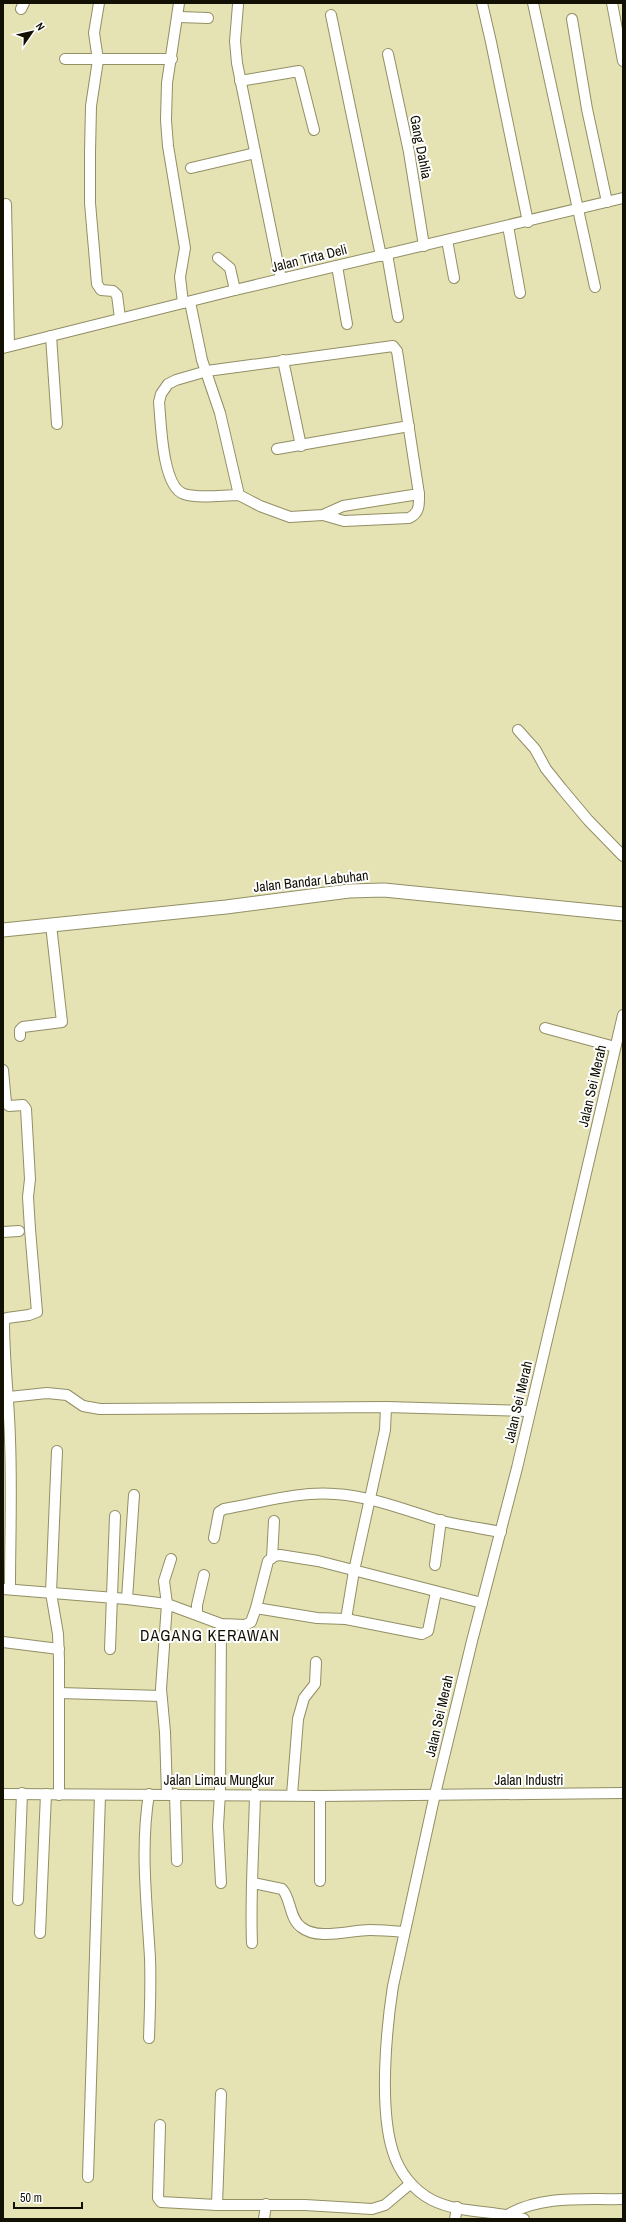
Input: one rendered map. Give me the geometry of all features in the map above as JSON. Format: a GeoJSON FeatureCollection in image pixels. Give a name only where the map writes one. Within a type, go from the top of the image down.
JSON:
{"type":"FeatureCollection","features":[{"type":"Feature","properties":{"kind":"main road","name":"Jalan Bandar Labuhan"},"geometry":{"type":"LineString","coordinates":[[3,927],[51,925],[349,891],[384,890],[623,914]]}},
{"type":"Feature","properties":{"kind":"street"},"geometry":{"type":"LineString","coordinates":[[99,3],[94,33],[98,60],[91,106],[91,220],[97,284],[101,290],[112,291],[117,295],[120,318]]}},
{"type":"Feature","properties":{"kind":"street"},"geometry":{"type":"LineString","coordinates":[[179,3],[179,17],[167,83],[166,120],[168,146],[185,248],[180,277],[186,303],[220,413],[239,495]]}},
{"type":"Feature","properties":{"kind":"street"},"geometry":{"type":"LineString","coordinates":[[482,3],[528,222]]}},
{"type":"Feature","properties":{"kind":"street"},"geometry":{"type":"LineString","coordinates":[[533,3],[595,287]]}},
{"type":"Feature","properties":{"kind":"street"},"geometry":{"type":"LineString","coordinates":[[612,3],[623,61]]}},
{"type":"Feature","properties":{"kind":"street"},"geometry":{"type":"LineString","coordinates":[[238,5],[235,41],[240,81],[281,280]]}},
{"type":"Feature","properties":{"kind":"street"},"geometry":{"type":"LineString","coordinates":[[331,15],[398,317]]}},
{"type":"Feature","properties":{"kind":"street"},"geometry":{"type":"LineString","coordinates":[[179,17],[208,18]]}},
{"type":"Feature","properties":{"kind":"street"},"geometry":{"type":"LineString","coordinates":[[572,20],[587,109],[607,202]]}},
{"type":"Feature","properties":{"kind":"street","name":"Gang Dahlia"},"geometry":{"type":"LineString","coordinates":[[388,54],[409,152],[424,246]]}},
{"type":"Feature","properties":{"kind":"street"},"geometry":{"type":"LineString","coordinates":[[65,59],[172,59]]}},
{"type":"Feature","properties":{"kind":"street"},"geometry":{"type":"LineString","coordinates":[[240,81],[296,70],[299,71],[314,130]]}},
{"type":"Feature","properties":{"kind":"street"},"geometry":{"type":"LineString","coordinates":[[191,168],[255,153]]}},
{"type":"Feature","properties":{"kind":"street","name":"Jalan Tirta Deli"},"geometry":{"type":"LineString","coordinates":[[6,347],[235,290],[528,222],[623,198]]}},
{"type":"Feature","properties":{"kind":"street"},"geometry":{"type":"LineString","coordinates":[[6,204],[6,347]]}},
{"type":"Feature","properties":{"kind":"street"},"geometry":{"type":"LineString","coordinates":[[508,226],[520,293]]}},
{"type":"Feature","properties":{"kind":"street"},"geometry":{"type":"LineString","coordinates":[[447,240],[454,278]]}},
{"type":"Feature","properties":{"kind":"street"},"geometry":{"type":"LineString","coordinates":[[218,258],[230,268],[235,290]]}},
{"type":"Feature","properties":{"kind":"street"},"geometry":{"type":"LineString","coordinates":[[336,266],[347,324]]}},
{"type":"Feature","properties":{"kind":"street"},"geometry":{"type":"LineString","coordinates":[[51,336],[57,424]]}},
{"type":"Feature","properties":{"kind":"street"},"geometry":{"type":"LineString","coordinates":[[393,346],[397,351],[419,494],[417,512],[409,518],[344,521],[323,515],[290,517],[260,506],[239,495],[196,496],[182,493],[177,490],[169,476],[159,402],[161,394],[168,384],[176,380],[207,371],[393,346]]}},
{"type":"Feature","properties":{"kind":"street"},"geometry":{"type":"LineString","coordinates":[[283,360],[301,446]]}},
{"type":"Feature","properties":{"kind":"street"},"geometry":{"type":"LineString","coordinates":[[277,449],[409,426]]}},
{"type":"Feature","properties":{"kind":"street"},"geometry":{"type":"LineString","coordinates":[[323,515],[343,506],[419,494]]}},
{"type":"Feature","properties":{"kind":"street"},"geometry":{"type":"LineString","coordinates":[[518,730],[535,749],[546,768],[562,789],[588,820],[623,856]]}},
{"type":"Feature","properties":{"kind":"street"},"geometry":{"type":"LineString","coordinates":[[20,1036],[20,1030],[23,1027],[62,1022],[51,925]]}},
{"type":"Feature","properties":{"kind":"street","name":"Jalan Sei Merah"},"geometry":{"type":"LineString","coordinates":[[410,2184],[398,2163],[390,2140],[386,2089],[388,2018],[404,1932],[435,1794],[501,1532],[623,1018]]}},
{"type":"Feature","properties":{"kind":"street"},"geometry":{"type":"LineString","coordinates":[[545,1028],[616,1047]]}},
{"type":"Feature","properties":{"kind":"street"},"geometry":{"type":"LineString","coordinates":[[3,1070],[6,1103],[9,1106],[23,1105],[26,1109],[30,1179],[28,1210],[36,1312],[29,1315],[7,1318],[5,1320],[4,1353],[9,1397],[6,1589],[127,1599],[167,1604],[221,1624],[245,1626],[251,1622],[256,1608],[268,1561],[280,1555],[318,1561],[482,1603]]}},
{"type":"Feature","properties":{"kind":"street"},"geometry":{"type":"LineString","coordinates":[[3,1232],[19,1231]]}},
{"type":"Feature","properties":{"kind":"street"},"geometry":{"type":"LineString","coordinates":[[9,1397],[47,1393],[67,1395],[83,1406],[100,1409],[386,1407],[530,1411]]}},
{"type":"Feature","properties":{"kind":"street"},"geometry":{"type":"LineString","coordinates":[[346,1619],[354,1571],[385,1430],[386,1407]]}},
{"type":"Feature","properties":{"kind":"street"},"geometry":{"type":"LineString","coordinates":[[57,1451],[51,1593],[59,1649],[59,1795]]}},
{"type":"Feature","properties":{"kind":"street"},"geometry":{"type":"LineString","coordinates":[[214,1538],[218,1515],[224,1509],[287,1496],[322,1494],[336,1494],[370,1501],[441,1520],[501,1532]]}},
{"type":"Feature","properties":{"kind":"street"},"geometry":{"type":"LineString","coordinates":[[127,1599],[134,1495]]}},
{"type":"Feature","properties":{"kind":"street"},"geometry":{"type":"LineString","coordinates":[[110,1649],[115,1516]]}},
{"type":"Feature","properties":{"kind":"street"},"geometry":{"type":"LineString","coordinates":[[272,1558],[274,1520]]}},
{"type":"Feature","properties":{"kind":"street"},"geometry":{"type":"LineString","coordinates":[[435,1565],[441,1520]]}},
{"type":"Feature","properties":{"kind":"street"},"geometry":{"type":"LineString","coordinates":[[171,1559],[164,1581],[167,1604],[161,1696],[166,1732],[177,1861]]}},
{"type":"Feature","properties":{"kind":"street"},"geometry":{"type":"LineString","coordinates":[[197,1614],[204,1575]]}},
{"type":"Feature","properties":{"kind":"street"},"geometry":{"type":"LineString","coordinates":[[256,1608],[317,1618],[346,1619],[426,1633],[428,1631],[436,1592]]}},
{"type":"Feature","properties":{"kind":"street"},"geometry":{"type":"LineString","coordinates":[[220,1883],[218,1826],[220,1794],[221,1624]]}},
{"type":"Feature","properties":{"kind":"street"},"geometry":{"type":"LineString","coordinates":[[3,1642],[59,1649]]}},
{"type":"Feature","properties":{"kind":"street"},"geometry":{"type":"LineString","coordinates":[[292,1795],[298,1719],[304,1698],[315,1684],[316,1662]]}},
{"type":"Feature","properties":{"kind":"street"},"geometry":{"type":"LineString","coordinates":[[60,1693],[161,1696]]}},
{"type":"Feature","properties":{"kind":"street"},"geometry":{"type":"LineString","coordinates":[[18,1900],[22,1793]]}},
{"type":"Feature","properties":{"kind":"street","name":"Jalan Industri"},"geometry":{"type":"LineString","coordinates":[[435,1794],[623,1793]]}},
{"type":"Feature","properties":{"kind":"street","name":"Jalan Limau Mungkur"},"geometry":{"type":"LineString","coordinates":[[3,1794],[255,1794],[320,1796],[435,1794]]}},
{"type":"Feature","properties":{"kind":"street"},"geometry":{"type":"LineString","coordinates":[[40,1933],[46,1794]]}},
{"type":"Feature","properties":{"kind":"street"},"geometry":{"type":"LineString","coordinates":[[149,1794],[146,1812],[150,1961],[149,2038]]}},
{"type":"Feature","properties":{"kind":"street"},"geometry":{"type":"LineString","coordinates":[[252,1943],[250,1902],[253,1883],[255,1794]]}},
{"type":"Feature","properties":{"kind":"street"},"geometry":{"type":"LineString","coordinates":[[88,2177],[100,1795]]}},
{"type":"Feature","properties":{"kind":"street"},"geometry":{"type":"LineString","coordinates":[[320,1796],[320,1881]]}},
{"type":"Feature","properties":{"kind":"street"},"geometry":{"type":"LineString","coordinates":[[253,1883],[282,1889],[297,1922],[308,1930],[329,1935],[346,1931],[370,1930],[404,1932]]}},
{"type":"Feature","properties":{"kind":"street"},"geometry":{"type":"LineString","coordinates":[[217,2205],[221,2094]]}},
{"type":"Feature","properties":{"kind":"street"},"geometry":{"type":"LineString","coordinates":[[160,2125],[160,2201],[217,2205],[266,2204],[378,2208],[394,2198],[410,2184],[432,2200],[457,2207],[509,2214],[524,2219]]}},
{"type":"Feature","properties":{"kind":"street"},"geometry":{"type":"LineString","coordinates":[[509,2214],[528,2205],[559,2200],[623,2199]]}},
{"type":"Feature","properties":{"kind":"street"},"geometry":{"type":"LineString","coordinates":[[264,2219],[266,2204]]}},
{"type":"Feature","properties":{"kind":"street"},"geometry":{"type":"LineString","coordinates":[[455,2219],[457,2207]]}},
{"type":"Feature","properties":{"kind":"district","name":"DAGANG KERAWAN"},"geometry":{"type":"Point","coordinates":[210,1635]}}]}
